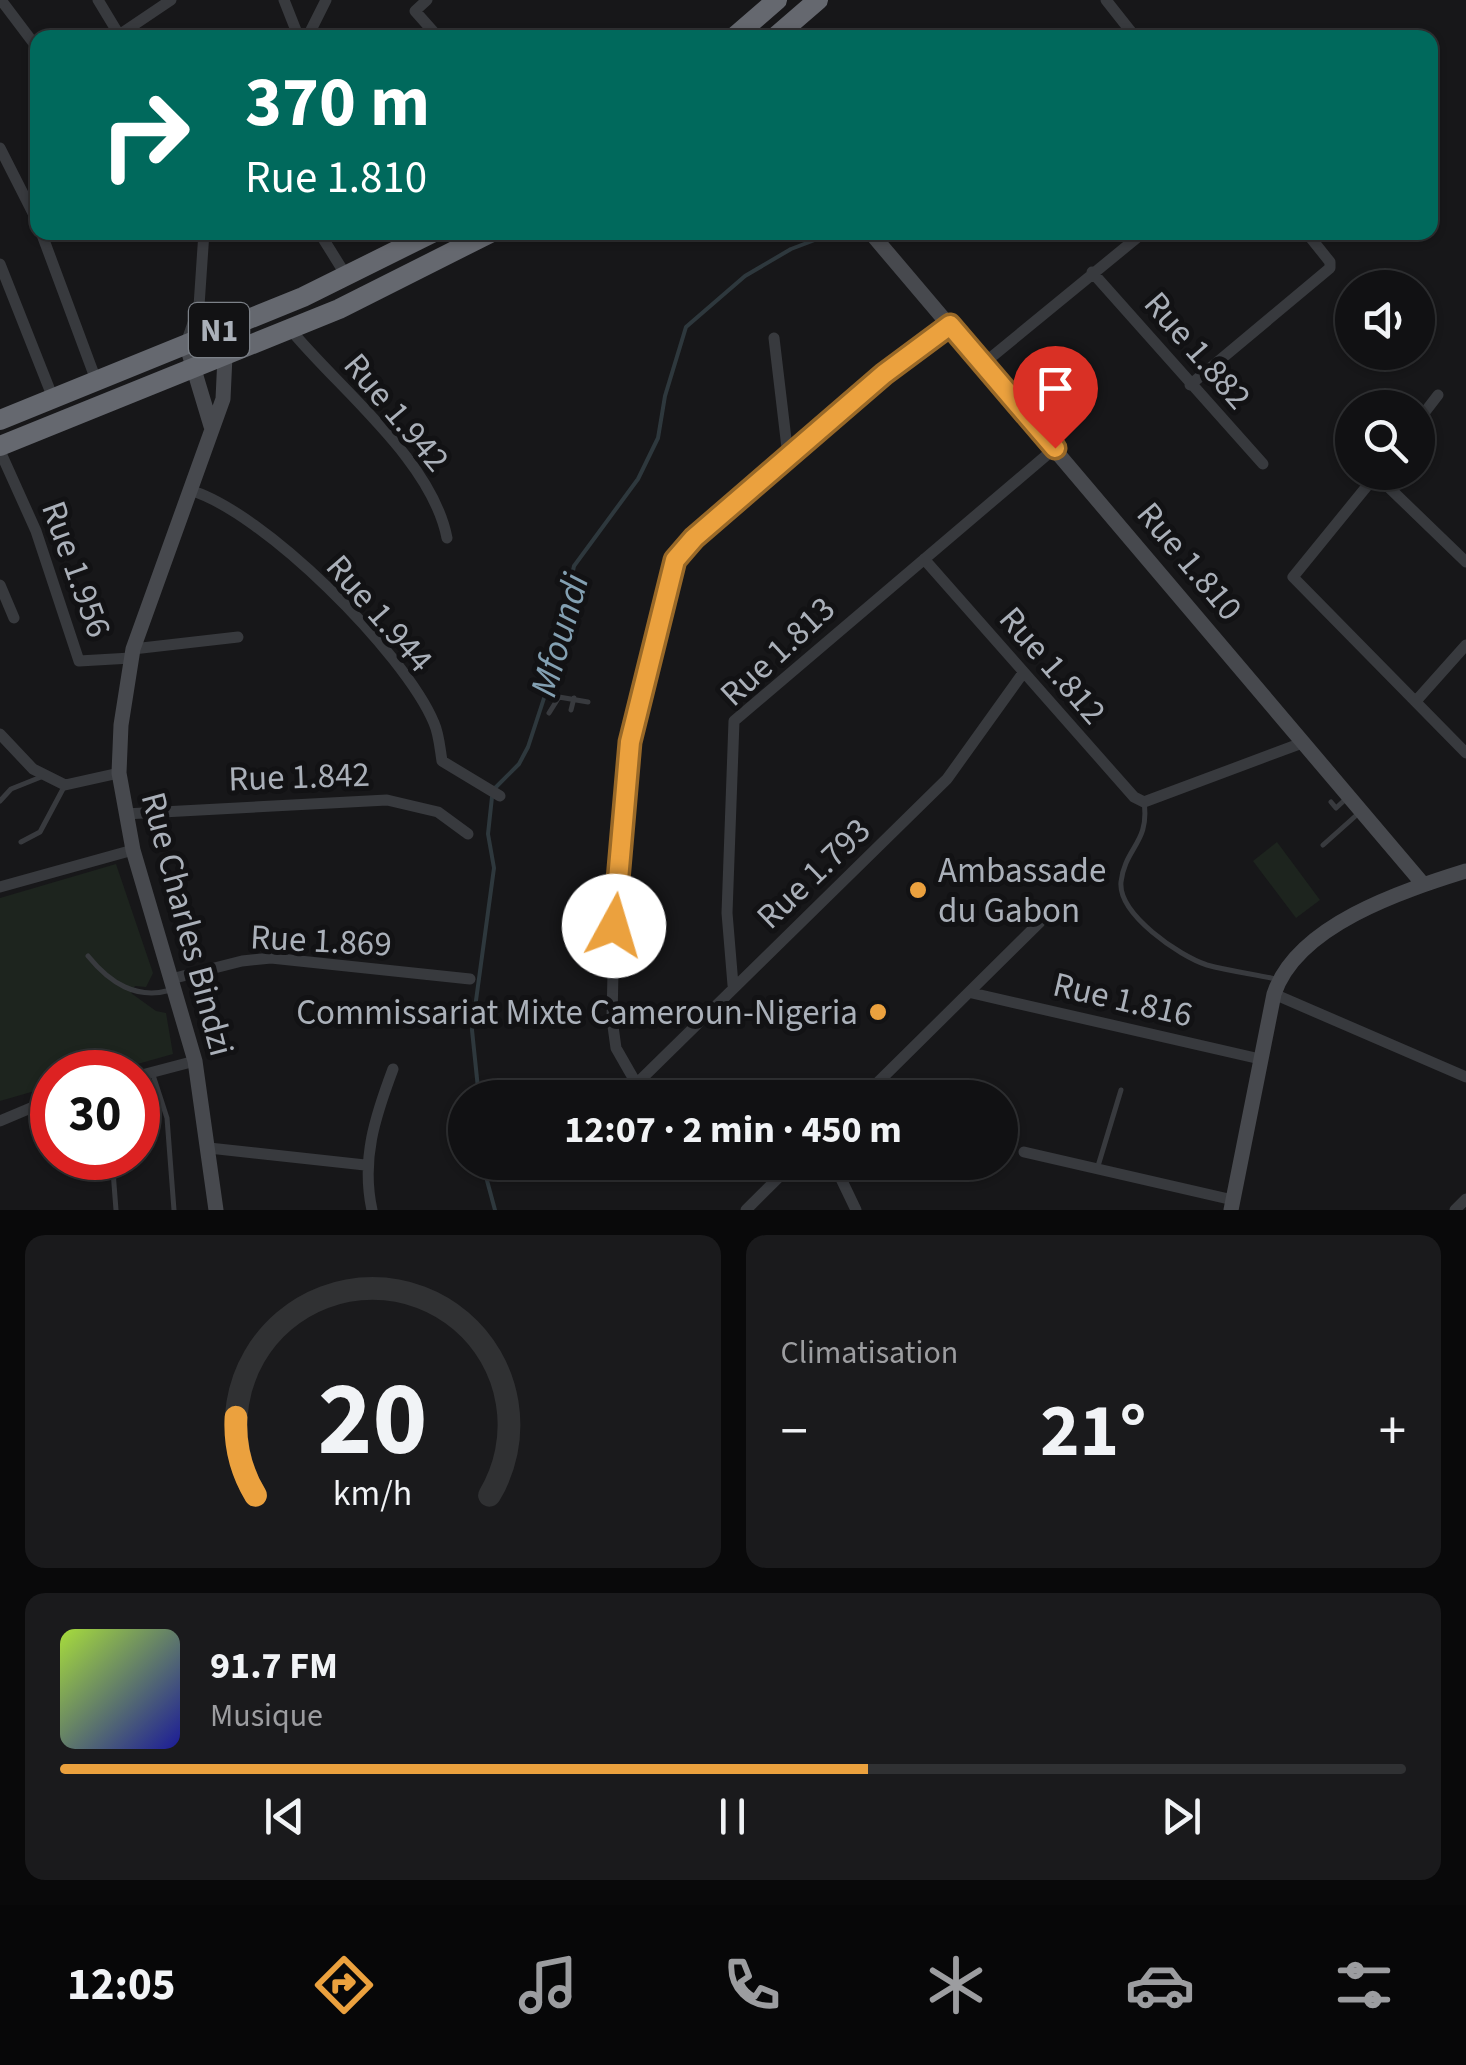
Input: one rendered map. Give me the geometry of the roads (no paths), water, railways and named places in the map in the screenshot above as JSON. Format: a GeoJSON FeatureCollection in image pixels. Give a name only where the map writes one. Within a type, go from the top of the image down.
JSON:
{"type":"FeatureCollection","features":[{"type":"Feature","properties":{"kind":"highway"},"geometry":{"type":"LineString","coordinates":[[742,30],[777,0]]}},
{"type":"Feature","properties":{"kind":"highway"},"geometry":{"type":"LineString","coordinates":[[783,30],[818,0]]}},
{"type":"Feature","properties":{"kind":"highway","name":"N1"},"geometry":{"type":"LineString","coordinates":[[0,420],[347,277],[419,240]]}},
{"type":"Feature","properties":{"kind":"highway","name":"N1"},"geometry":{"type":"LineString","coordinates":[[0,448],[290,329],[475,240]]}},
{"type":"Feature","properties":{"kind":"street"},"geometry":{"type":"LineString","coordinates":[[1,0],[30,38]]}},
{"type":"Feature","properties":{"kind":"street"},"geometry":{"type":"LineString","coordinates":[[98,0],[116,30]]}},
{"type":"Feature","properties":{"kind":"street"},"geometry":{"type":"LineString","coordinates":[[128,30],[170,0]]}},
{"type":"Feature","properties":{"kind":"street"},"geometry":{"type":"LineString","coordinates":[[284,0],[295,30]]}},
{"type":"Feature","properties":{"kind":"street"},"geometry":{"type":"LineString","coordinates":[[310,30],[326,0]]}},
{"type":"Feature","properties":{"kind":"street"},"geometry":{"type":"LineString","coordinates":[[427,0],[414,10],[432,30]]}},
{"type":"Feature","properties":{"kind":"street"},"geometry":{"type":"LineString","coordinates":[[1106,0],[1130,30]]}},
{"type":"Feature","properties":{"kind":"street"},"geometry":{"type":"LineString","coordinates":[[0,148],[30,207]]}},
{"type":"Feature","properties":{"kind":"street"},"geometry":{"type":"LineString","coordinates":[[44,240],[96,380]]}},
{"type":"Feature","properties":{"kind":"street"},"geometry":{"type":"LineString","coordinates":[[205,240],[200,306],[186,344],[211,426]]}},
{"type":"Feature","properties":{"kind":"street"},"geometry":{"type":"LineString","coordinates":[[324,240],[347,277]]}},
{"type":"Feature","properties":{"kind":"street","name":"Rue 1.810"},"geometry":{"type":"LineString","coordinates":[[876,240],[1423,884]]}},
{"type":"Feature","properties":{"kind":"street"},"geometry":{"type":"LineString","coordinates":[[983,364],[1134,240]]}},
{"type":"Feature","properties":{"kind":"street"},"geometry":{"type":"LineString","coordinates":[[1190,385],[1330,268],[1330,262],[1312,240]]}},
{"type":"Feature","properties":{"kind":"street"},"geometry":{"type":"LineString","coordinates":[[0,264],[53,398]]}},
{"type":"Feature","properties":{"kind":"street","name":"Rue 1.882"},"geometry":{"type":"LineString","coordinates":[[1092,272],[1262,464]]}},
{"type":"Feature","properties":{"kind":"street","name":"Rue Charles Bindzi"},"geometry":{"type":"LineString","coordinates":[[200,306],[219,330],[226,356],[222,399],[132,654],[119,773],[133,850],[194,1060],[210,1148],[216,1210]]}},
{"type":"Feature","properties":{"kind":"street"},"geometry":{"type":"LineString","coordinates":[[635,1080],[616,1048],[613,944],[630,742],[675,560],[694,538],[788,456],[884,374],[950,325]]}},
{"type":"Feature","properties":{"kind":"street","name":"Rue 1.942"},"geometry":{"type":"LineString","coordinates":[[290,329],[388,438],[433,498],[446,538]]}},
{"type":"Feature","properties":{"kind":"street"},"geometry":{"type":"LineString","coordinates":[[774,338],[788,456]]}},
{"type":"Feature","properties":{"kind":"street"},"geometry":{"type":"LineString","coordinates":[[1435,399],[1438,395]]}},
{"type":"Feature","properties":{"kind":"street","name":"Rue 1.956"},"geometry":{"type":"LineString","coordinates":[[0,448],[36,531],[79,660],[132,654]]}},
{"type":"Feature","properties":{"kind":"street","name":"Rue 1.813"},"geometry":{"type":"LineString","coordinates":[[733,986],[727,913],[734,721],[1055,448]]}},
{"type":"Feature","properties":{"kind":"street","name":"Rue 1.944"},"geometry":{"type":"LineString","coordinates":[[189,490],[216,498],[295,557],[390,654],[435,724],[442,761],[500,796]]}},
{"type":"Feature","properties":{"kind":"street"},"geometry":{"type":"LineString","coordinates":[[1364,490],[1293,577],[1466,753]]}},
{"type":"Feature","properties":{"kind":"street"},"geometry":{"type":"LineString","coordinates":[[1393,490],[1466,562]]}},
{"type":"Feature","properties":{"kind":"street","name":"Rue 1.812"},"geometry":{"type":"LineString","coordinates":[[924,559],[1134,798],[1144,802]]}},
{"type":"Feature","properties":{"kind":"street"},"geometry":{"type":"LineString","coordinates":[[0,585],[14,618]]}},
{"type":"Feature","properties":{"kind":"street"},"geometry":{"type":"LineString","coordinates":[[132,654],[238,637]]}},
{"type":"Feature","properties":{"kind":"street"},"geometry":{"type":"LineString","coordinates":[[1416,701],[1466,645]]}},
{"type":"Feature","properties":{"kind":"street","name":"Rue 1.793"},"geometry":{"type":"LineString","coordinates":[[638,1080],[810,917],[947,779],[1023,673]]}},
{"type":"Feature","properties":{"kind":"street"},"geometry":{"type":"LineString","coordinates":[[0,734],[44,776],[65,785],[119,773]]}},
{"type":"Feature","properties":{"kind":"street"},"geometry":{"type":"LineString","coordinates":[[1144,802],[1302,743]]}},
{"type":"Feature","properties":{"kind":"street","name":"Rue 1.842"},"geometry":{"type":"LineString","coordinates":[[125,814],[388,800],[438,812],[468,834]]}},
{"type":"Feature","properties":{"kind":"street"},"geometry":{"type":"LineString","coordinates":[[0,887],[133,850]]}},
{"type":"Feature","properties":{"kind":"street"},"geometry":{"type":"LineString","coordinates":[[1024,1152],[1232,1205],[1260,1059],[1277,987],[1288,964],[1328,929],[1423,884],[1466,871]]}},
{"type":"Feature","properties":{"kind":"street"},"geometry":{"type":"LineString","coordinates":[[881,1080],[1040,922]]}},
{"type":"Feature","properties":{"kind":"street","name":"Rue 1.869"},"geometry":{"type":"LineString","coordinates":[[173,984],[242,960],[271,958],[470,979]]}},
{"type":"Feature","properties":{"kind":"street"},"geometry":{"type":"LineString","coordinates":[[1277,987],[1466,1078]]}},
{"type":"Feature","properties":{"kind":"street","name":"Rue 1.816"},"geometry":{"type":"LineString","coordinates":[[972,993],[1260,1059]]}},
{"type":"Feature","properties":{"kind":"street"},"geometry":{"type":"LineString","coordinates":[[160,1070],[194,1060]]}},
{"type":"Feature","properties":{"kind":"street"},"geometry":{"type":"LineString","coordinates":[[372,1210],[365,1165],[375,1116],[393,1069]]}},
{"type":"Feature","properties":{"kind":"street"},"geometry":{"type":"LineString","coordinates":[[0,1120],[30,1108]]}},
{"type":"Feature","properties":{"kind":"street"},"geometry":{"type":"LineString","coordinates":[[210,1148],[365,1165]]}},
{"type":"Feature","properties":{"kind":"street"},"geometry":{"type":"LineString","coordinates":[[746,1210],[776,1180]]}},
{"type":"Feature","properties":{"kind":"street"},"geometry":{"type":"LineString","coordinates":[[842,1180],[856,1210]]}},
{"type":"Feature","properties":{"kind":"street"},"geometry":{"type":"LineString","coordinates":[[1455,1210],[1466,1199]]}},
{"type":"Feature","properties":{"kind":"lane"},"geometry":{"type":"LineString","coordinates":[[549,713],[557,698],[588,702]]}},
{"type":"Feature","properties":{"kind":"lane"},"geometry":{"type":"LineString","coordinates":[[570,710],[574,698]]}},
{"type":"Feature","properties":{"kind":"lane"},"geometry":{"type":"LineString","coordinates":[[0,800],[11,789],[44,776]]}},
{"type":"Feature","properties":{"kind":"lane"},"geometry":{"type":"LineString","coordinates":[[21,842],[40,832],[65,785]]}},
{"type":"Feature","properties":{"kind":"lane"},"geometry":{"type":"LineString","coordinates":[[1330,802],[1336,808],[1351,795]]}},
{"type":"Feature","properties":{"kind":"lane"},"geometry":{"type":"LineString","coordinates":[[1144,802],[1144,838],[1125,862],[1120,886],[1127,908],[1149,929],[1203,964],[1277,987]]}},
{"type":"Feature","properties":{"kind":"lane"},"geometry":{"type":"LineString","coordinates":[[1323,846],[1362,810]]}},
{"type":"Feature","properties":{"kind":"lane"},"geometry":{"type":"LineString","coordinates":[[88,956],[118,985],[154,994],[173,984]]}},
{"type":"Feature","properties":{"kind":"lane"},"geometry":{"type":"LineString","coordinates":[[1097,1168],[1121,1090]]}},
{"type":"Feature","properties":{"kind":"lane"},"geometry":{"type":"LineString","coordinates":[[160,1097],[167,1118],[174,1210]]}},
{"type":"Feature","properties":{"kind":"lane"},"geometry":{"type":"LineString","coordinates":[[114,1180],[116,1210]]}},
{"type":"Feature","properties":{"kind":"waterway","name":"Mfoundi"},"geometry":{"type":"LineString","coordinates":[[495,788],[519,764],[528,747],[548,686],[574,566],[638,479],[658,438],[665,396],[686,327],[745,276],[815,240]]}},
{"type":"Feature","properties":{"kind":"waterway","name":"Mfoundi"},"geometry":{"type":"LineString","coordinates":[[477,1080],[472,1030],[494,868],[488,834],[492,797]]}},
{"type":"Feature","properties":{"kind":"waterway","name":"Mfoundi"},"geometry":{"type":"LineString","coordinates":[[487,1180],[495,1210]]}},
{"type":"Feature","properties":{"kind":"place","name":"Ambassade du Gabon"},"geometry":{"type":"Point","coordinates":[918,890]}},
{"type":"Feature","properties":{"kind":"place","name":"Commissariat Mixte Cameroun-Nigeria"},"geometry":{"type":"Point","coordinates":[878,1012]}}]}
